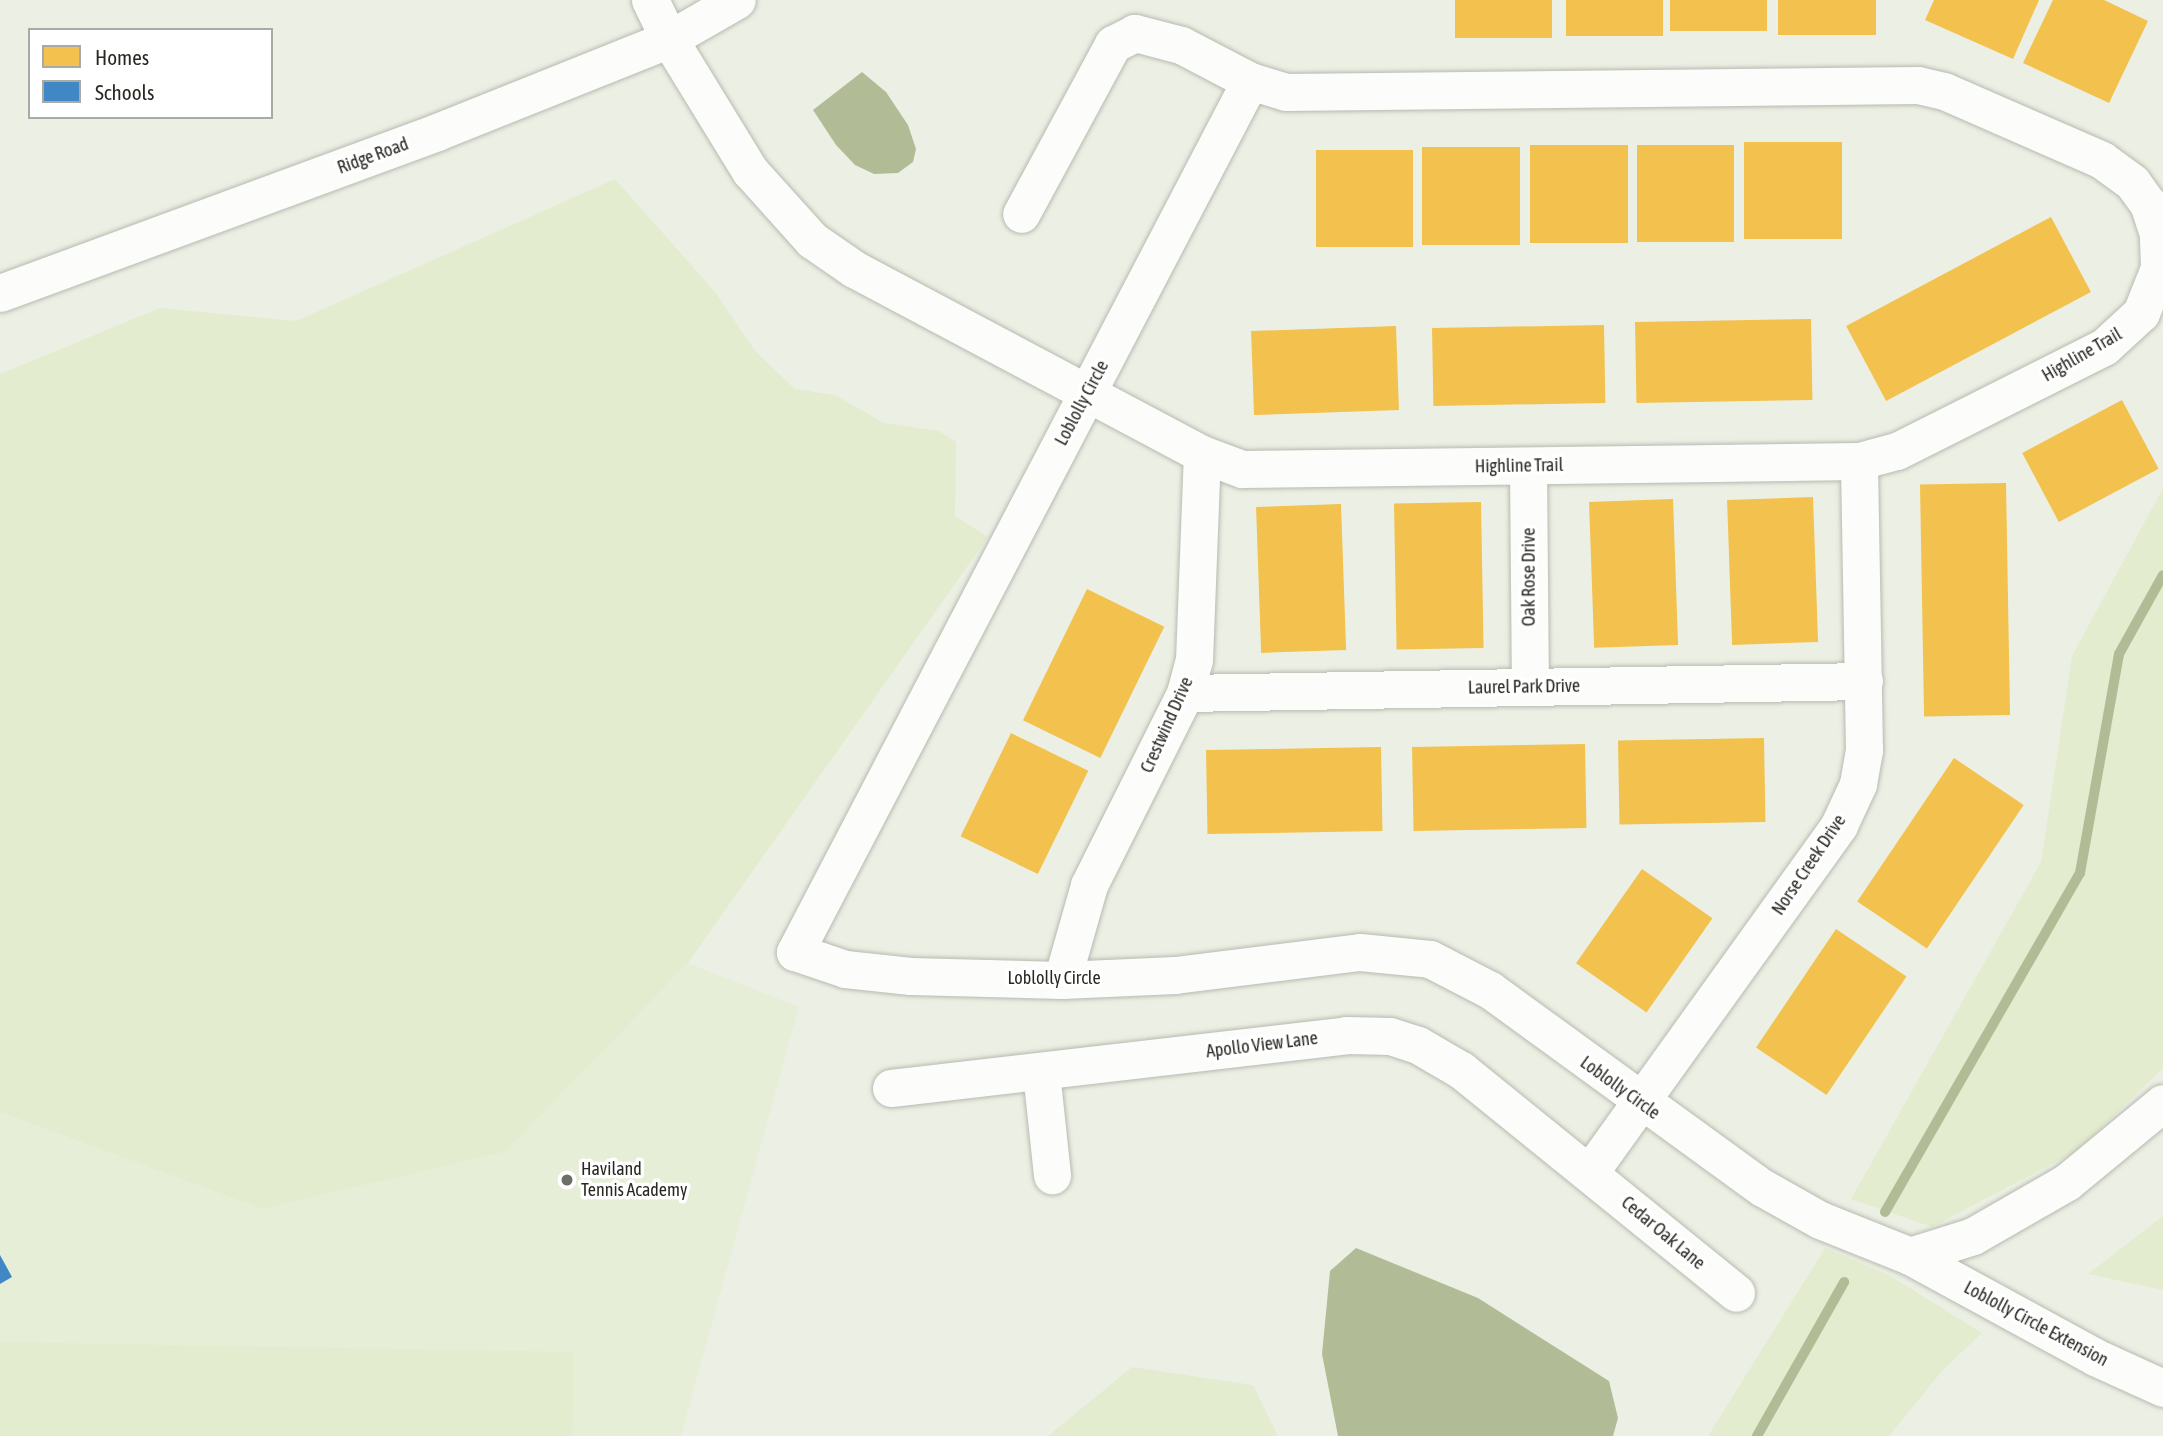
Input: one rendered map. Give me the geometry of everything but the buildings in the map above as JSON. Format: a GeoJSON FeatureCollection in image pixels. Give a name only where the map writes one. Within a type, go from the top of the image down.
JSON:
{"type":"FeatureCollection","features":[{"type":"Feature","properties":{"kind":"street","name":"Highline Trail"},"geometry":{"type":"LineString","coordinates":[[650,0],[669,39],[750,171],[812,240],[854,270],[1088,391],[1202,454],[1242,469],[1859,461],[1897,451],[2126,331],[2151,298],[2159,268],[2158,234],[2148,204],[2132,182],[2102,160],[1955,96],[1918,85],[1286,92],[1250,81],[1155,35],[1135,33],[1113,44],[1021,214]]}},
{"type":"Feature","properties":{"kind":"street","name":"Ridge Road"},"geometry":{"type":"LineString","coordinates":[[0,293],[437,132],[669,39],[737,0]]}},
{"type":"Feature","properties":{"kind":"street","name":"Loblolly Circle"},"geometry":{"type":"LineString","coordinates":[[1250,81],[795,952],[858,971],[1062,980],[1175,975],[1360,951],[1430,960],[1490,990],[1642,1105],[1763,1188],[1820,1220],[1910,1256]]}},
{"type":"Feature","properties":{"kind":"street","name":"Crestwind Drive"},"geometry":{"type":"LineString","coordinates":[[1062,980],[1089,885],[1185,694],[1194,660],[1202,454]]}},
{"type":"Feature","properties":{"kind":"street","name":"Norse Creek Drive"},"geometry":{"type":"LineString","coordinates":[[1590,1172],[1642,1105],[1839,825],[1858,784],[1862,761],[1864,681],[1859,461]]}},
{"type":"Feature","properties":{"kind":"street","name":"Oak Rose Drive"},"geometry":{"type":"LineString","coordinates":[[1528,466],[1530,687]]}},
{"type":"Feature","properties":{"kind":"street","name":"Laurel Park Drive"},"geometry":{"type":"LineString","coordinates":[[1185,694],[1864,681]]}},
{"type":"Feature","properties":{"kind":"street","name":"Apollo View Lane"},"geometry":{"type":"LineString","coordinates":[[891,1088],[1346,1035],[1390,1036],[1419,1045],[1461,1070],[1590,1172]]}},
{"type":"Feature","properties":{"kind":"street"},"geometry":{"type":"LineString","coordinates":[[1041,1072],[1052,1175]]}},
{"type":"Feature","properties":{"kind":"street"},"geometry":{"type":"LineString","coordinates":[[1910,1256],[1973,1236],[2067,1182],[2163,1103]]}},
{"type":"Feature","properties":{"kind":"street","name":"Cedar Oak Lane"},"geometry":{"type":"LineString","coordinates":[[1590,1172],[1736,1293]]}},
{"type":"Feature","properties":{"kind":"street","name":"Loblolly Circle Extension"},"geometry":{"type":"LineString","coordinates":[[1910,1256],[2095,1357],[2163,1388]]}},
{"type":"Feature","properties":{"kind":"shaded area"},"geometry":{"type":"Polygon","coordinates":[[[862,72],[886,92],[908,125],[916,149],[913,162],[898,173],[874,174],[855,165],[836,145],[813,110],[862,72]]]}},
{"type":"Feature","properties":{"kind":"shaded area"},"geometry":{"type":"Polygon","coordinates":[[[615,179],[715,292],[756,352],[795,389],[835,395],[884,423],[939,431],[956,442],[955,516],[988,537],[688,963],[505,1152],[262,1209],[0,1112],[0,374],[160,308],[296,321],[615,179]]]}},
{"type":"Feature","properties":{"kind":"shaded area"},"geometry":{"type":"Polygon","coordinates":[[[2163,488],[2163,1068],[2078,1150],[1932,1227],[1851,1199],[2041,862],[2072,656],[2163,488]]]}},
{"type":"Feature","properties":{"kind":"shaded area","name":"Haviland Tennis Academy"},"geometry":{"type":"Polygon","coordinates":[[[688,963],[799,1007],[681,1436],[0,1436],[0,1112],[262,1209],[505,1152],[688,963]]]}},
{"type":"Feature","properties":{"kind":"shaded area"},"geometry":{"type":"Polygon","coordinates":[[[2163,1216],[2163,1290],[2088,1274],[2163,1216]]]}},
{"type":"Feature","properties":{"kind":"shaded area"},"geometry":{"type":"Polygon","coordinates":[[[1356,1248],[1478,1298],[1609,1381],[1618,1418],[1613,1436],[1338,1436],[1322,1354],[1330,1271],[1356,1248]]]}},
{"type":"Feature","properties":{"kind":"shaded area"},"geometry":{"type":"Polygon","coordinates":[[[1825,1248],[1889,1275],[1982,1333],[1942,1371],[1889,1436],[1708,1436],[1825,1248]]]}},
{"type":"Feature","properties":{"kind":"shaded area"},"geometry":{"type":"Polygon","coordinates":[[[0,1342],[574,1352],[572,1436],[0,1436],[0,1342]]]}},
{"type":"Feature","properties":{"kind":"shaded area"},"geometry":{"type":"Polygon","coordinates":[[[1132,1367],[1253,1385],[1278,1436],[1048,1436],[1132,1367]]]}},
{"type":"Feature","properties":{"kind":"waterway"},"geometry":{"type":"LineString","coordinates":[[1885,1212],[2080,873],[2119,654],[2163,575]]}},
{"type":"Feature","properties":{"kind":"waterway"},"geometry":{"type":"LineString","coordinates":[[1757,1436],[1844,1282]]}},
{"type":"Feature","properties":{"kind":"place","name":"Haviland Tennis Academy"},"geometry":{"type":"Point","coordinates":[567,1180]}}]}
